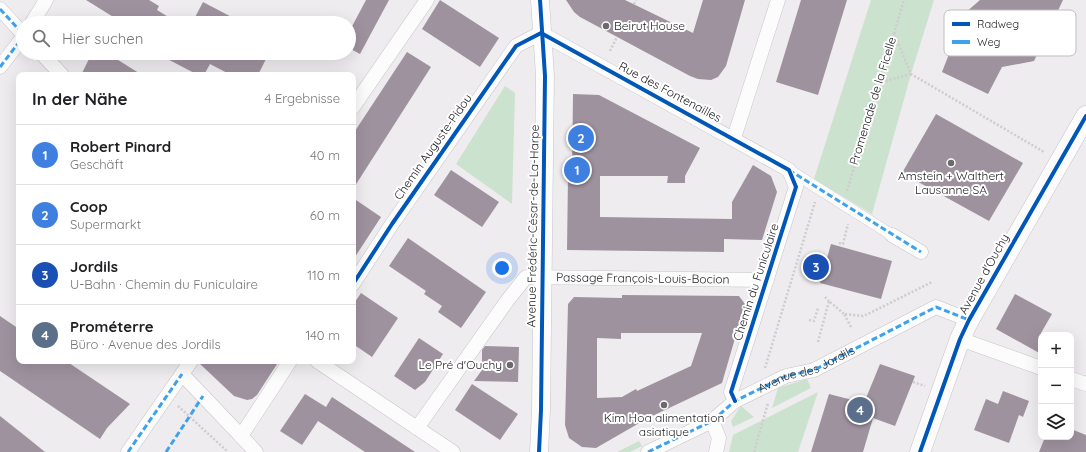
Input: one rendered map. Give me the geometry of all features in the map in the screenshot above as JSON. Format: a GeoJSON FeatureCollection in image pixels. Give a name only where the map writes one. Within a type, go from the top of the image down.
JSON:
{"type":"FeatureCollection","features":[{"type":"Feature","properties":{"kind":"main road","name":"Avenue d'Ouchy"},"geometry":{"type":"LineString","coordinates":[[920,452],[960,339],[969,320],[1086,116]]}},
{"type":"Feature","properties":{"kind":"street"},"geometry":{"type":"LineString","coordinates":[[36,16],[46,0]]}},
{"type":"Feature","properties":{"kind":"street"},"geometry":{"type":"LineString","coordinates":[[356,103],[427,0]]}},
{"type":"Feature","properties":{"kind":"street","name":"Avenue Frédéric-César-de-La-Harpe"},"geometry":{"type":"LineString","coordinates":[[539,452],[541,410],[545,76],[540,0]]}},
{"type":"Feature","properties":{"kind":"street"},"geometry":{"type":"LineString","coordinates":[[734,138],[778,0]]}},
{"type":"Feature","properties":{"kind":"street"},"geometry":{"type":"LineString","coordinates":[[0,9],[16,26]]}},
{"type":"Feature","properties":{"kind":"street","name":"Rue des Fontenailles"},"geometry":{"type":"LineString","coordinates":[[541,33],[734,138],[789,170],[921,252]]}},
{"type":"Feature","properties":{"kind":"street","name":"Chemin Auguste-Pidou"},"geometry":{"type":"LineString","coordinates":[[356,279],[392,224],[516,46],[541,33]]}},
{"type":"Feature","properties":{"kind":"street"},"geometry":{"type":"LineString","coordinates":[[0,67],[16,46]]}},
{"type":"Feature","properties":{"kind":"street"},"geometry":{"type":"LineString","coordinates":[[48,60],[59,72]]}},
{"type":"Feature","properties":{"kind":"street","name":"Chemin du Funiculaire"},"geometry":{"type":"LineString","coordinates":[[735,401],[732,392],[796,187],[789,170]]}},
{"type":"Feature","properties":{"kind":"street"},"geometry":{"type":"LineString","coordinates":[[417,428],[506,302],[526,278],[543,278]]}},
{"type":"Feature","properties":{"kind":"street","name":"Passage François-Louis-Bocion"},"geometry":{"type":"LineString","coordinates":[[543,278],[767,280]]}},
{"type":"Feature","properties":{"kind":"street","name":"Avenue des Jordils"},"geometry":{"type":"LineString","coordinates":[[648,452],[712,421],[735,401],[786,376],[814,370],[936,307],[969,320]]}},
{"type":"Feature","properties":{"kind":"street"},"geometry":{"type":"LineString","coordinates":[[960,339],[1038,367]]}},
{"type":"Feature","properties":{"kind":"street"},"geometry":{"type":"LineString","coordinates":[[128,452],[189,364]]}},
{"type":"Feature","properties":{"kind":"street"},"geometry":{"type":"LineString","coordinates":[[241,436],[288,364]]}},
{"type":"Feature","properties":{"kind":"street"},"geometry":{"type":"LineString","coordinates":[[321,364],[453,452]]}},
{"type":"Feature","properties":{"kind":"street"},"geometry":{"type":"LineString","coordinates":[[182,374],[256,452]]}},
{"type":"Feature","properties":{"kind":"street"},"geometry":{"type":"LineString","coordinates":[[1074,380],[1086,384]]}},
{"type":"Feature","properties":{"kind":"street"},"geometry":{"type":"LineString","coordinates":[[712,421],[719,438],[716,452]]}},
{"type":"Feature","properties":{"kind":"path"},"geometry":{"type":"LineString","coordinates":[[634,4],[636,0]]}},
{"type":"Feature","properties":{"kind":"path"},"geometry":{"type":"LineString","coordinates":[[894,32],[911,74],[1045,152]]}},
{"type":"Feature","properties":{"kind":"path"},"geometry":{"type":"LineString","coordinates":[[610,51],[617,37]]}},
{"type":"Feature","properties":{"kind":"path"},"geometry":{"type":"LineString","coordinates":[[878,83],[911,74]]}},
{"type":"Feature","properties":{"kind":"path"},"geometry":{"type":"LineString","coordinates":[[764,370],[798,259],[806,238],[814,203]]}},
{"type":"Feature","properties":{"kind":"path"},"geometry":{"type":"LineString","coordinates":[[839,243],[843,244],[844,238]]}},
{"type":"Feature","properties":{"kind":"path"},"geometry":{"type":"LineString","coordinates":[[844,314],[863,316],[932,282]]}},
{"type":"Feature","properties":{"kind":"path"},"geometry":{"type":"LineString","coordinates":[[825,297],[844,314],[851,327]]}},
{"type":"Feature","properties":{"kind":"path"},"geometry":{"type":"LineString","coordinates":[[818,342],[829,301]]}},
{"type":"Feature","properties":{"kind":"path"},"geometry":{"type":"LineString","coordinates":[[809,320],[814,321],[818,308]]}},
{"type":"Feature","properties":{"kind":"path"},"geometry":{"type":"LineString","coordinates":[[754,452],[774,382]]}},
{"type":"Feature","properties":{"kind":"path"},"geometry":{"type":"LineString","coordinates":[[167,396],[228,452]]}},
{"type":"Feature","properties":{"kind":"green space"},"geometry":{"type":"Polygon","coordinates":[[[871,0],[934,0],[911,74],[872,214],[814,179],[871,0]]]}},
{"type":"Feature","properties":{"kind":"green space"},"geometry":{"type":"Polygon","coordinates":[[[505,86],[515,93],[512,204],[456,164],[505,86]]]}},
{"type":"Feature","properties":{"kind":"green space"},"geometry":{"type":"Polygon","coordinates":[[[807,379],[811,388],[772,408],[778,388],[807,379]]]}},
{"type":"Feature","properties":{"kind":"green space"},"geometry":{"type":"Polygon","coordinates":[[[818,392],[798,452],[729,452],[733,435],[818,392]]]}},
{"type":"Feature","properties":{"kind":"green space"},"geometry":{"type":"Polygon","coordinates":[[[741,406],[754,417],[733,427],[731,421],[741,406]]]}},
{"type":"Feature","properties":{"kind":"green space"},"geometry":{"type":"Polygon","coordinates":[[[639,441],[642,446],[630,452],[617,452],[639,441]]]}},
{"type":"Feature","properties":{"kind":"building"},"geometry":{"type":"Polygon","coordinates":[[[86,0],[149,0],[159,6],[157,10],[167,16],[112,16],[86,0]]]}},
{"type":"Feature","properties":{"kind":"building"},"geometry":{"type":"Polygon","coordinates":[[[366,0],[389,0],[360,54],[356,52],[356,19],[366,0]]]}},
{"type":"Feature","properties":{"kind":"building"},"geometry":{"type":"Polygon","coordinates":[[[440,0],[499,38],[480,67],[422,29],[440,0]]]}},
{"type":"Feature","properties":{"kind":"building"},"geometry":{"type":"Polygon","coordinates":[[[566,0],[625,0],[693,33],[703,0],[745,0],[726,66],[718,77],[711,80],[698,79],[690,76],[580,17],[574,12],[566,0]]]}},
{"type":"Feature","properties":{"kind":"building"},"geometry":{"type":"Polygon","coordinates":[[[801,0],[847,0],[818,95],[776,82],[801,0]]]}},
{"type":"Feature","properties":{"kind":"building"},"geometry":{"type":"Polygon","coordinates":[[[980,0],[1063,0],[1058,10],[968,10],[980,0]]]}},
{"type":"Feature","properties":{"kind":"building"},"geometry":{"type":"Polygon","coordinates":[[[203,2],[230,16],[196,16],[203,2]]]}},
{"type":"Feature","properties":{"kind":"building"},"geometry":{"type":"Polygon","coordinates":[[[407,52],[431,67],[356,184],[356,129],[407,52]]]}},
{"type":"Feature","properties":{"kind":"building"},"geometry":{"type":"Polygon","coordinates":[[[948,56],[1036,56],[1034,61],[1002,67],[988,94],[942,72],[948,56]]]}},
{"type":"Feature","properties":{"kind":"building"},"geometry":{"type":"Polygon","coordinates":[[[88,60],[118,60],[137,72],[82,72],[88,60]]]}},
{"type":"Feature","properties":{"kind":"building"},"geometry":{"type":"Polygon","coordinates":[[[169,60],[266,60],[260,72],[225,72],[210,64],[206,72],[192,72],[169,60]]]}},
{"type":"Feature","properties":{"kind":"building"},"geometry":{"type":"Polygon","coordinates":[[[573,94],[599,95],[700,148],[685,176],[685,183],[667,183],[668,176],[600,176],[600,217],[732,219],[732,202],[753,165],[771,176],[777,192],[762,240],[724,239],[724,252],[567,250],[568,176],[572,176],[573,94]]]}},
{"type":"Feature","properties":{"kind":"building"},"geometry":{"type":"Polygon","coordinates":[[[936,114],[1023,163],[989,221],[902,173],[936,114]]]}},
{"type":"Feature","properties":{"kind":"building"},"geometry":{"type":"Polygon","coordinates":[[[451,170],[499,202],[482,227],[434,195],[451,170]]]}},
{"type":"Feature","properties":{"kind":"building"},"geometry":{"type":"Polygon","coordinates":[[[356,200],[381,217],[356,255],[356,200]]]}},
{"type":"Feature","properties":{"kind":"building"},"geometry":{"type":"Polygon","coordinates":[[[408,238],[486,292],[461,328],[438,312],[442,306],[424,294],[426,291],[389,266],[408,238]]]}},
{"type":"Feature","properties":{"kind":"building"},"geometry":{"type":"Polygon","coordinates":[[[831,244],[892,261],[881,299],[820,283],[831,244]]]}},
{"type":"Feature","properties":{"kind":"building"},"geometry":{"type":"Polygon","coordinates":[[[361,293],[398,318],[372,357],[356,346],[356,300],[361,293]]]}},
{"type":"Feature","properties":{"kind":"building"},"geometry":{"type":"Polygon","coordinates":[[[1015,294],[1052,314],[1042,332],[1038,332],[1038,352],[996,329],[1015,294]]]}},
{"type":"Feature","properties":{"kind":"building"},"geometry":{"type":"Polygon","coordinates":[[[622,295],[739,296],[745,304],[722,383],[648,418],[596,448],[582,447],[569,438],[565,425],[568,304],[574,297],[622,298],[622,295]],[[621,333],[621,339],[597,338],[597,398],[622,397],[636,389],[637,391],[691,366],[702,333],[621,333]]]}},
{"type":"Feature","properties":{"kind":"building"},"geometry":{"type":"Polygon","coordinates":[[[0,316],[16,327],[16,364],[70,364],[130,404],[107,428],[100,439],[0,371],[0,316]]]}},
{"type":"Feature","properties":{"kind":"building"},"geometry":{"type":"Polygon","coordinates":[[[419,338],[443,354],[425,382],[415,390],[394,376],[419,338]]]}},
{"type":"Feature","properties":{"kind":"building"},"geometry":{"type":"Polygon","coordinates":[[[485,346],[519,347],[518,382],[474,381],[482,370],[482,350],[485,346]]]}},
{"type":"Feature","properties":{"kind":"building"},"geometry":{"type":"Polygon","coordinates":[[[200,364],[277,364],[257,395],[252,399],[247,400],[234,396],[200,364]]]}},
{"type":"Feature","properties":{"kind":"building"},"geometry":{"type":"Polygon","coordinates":[[[880,364],[915,376],[895,426],[873,418],[863,452],[811,452],[829,394],[864,403],[880,364]]]}},
{"type":"Feature","properties":{"kind":"building"},"geometry":{"type":"Polygon","coordinates":[[[472,384],[518,414],[500,440],[455,410],[472,384]]]}},
{"type":"Feature","properties":{"kind":"building"},"geometry":{"type":"Polygon","coordinates":[[[1003,391],[1029,401],[1023,417],[1019,415],[1009,443],[974,430],[986,399],[998,404],[1003,391]]]}},
{"type":"Feature","properties":{"kind":"building"},"geometry":{"type":"Polygon","coordinates":[[[305,394],[326,407],[332,397],[415,452],[365,452],[318,421],[302,445],[280,431],[305,394]]]}},
{"type":"Feature","properties":{"kind":"building"},"geometry":{"type":"Polygon","coordinates":[[[0,416],[29,439],[45,452],[0,452],[0,416]]]}},
{"type":"Feature","properties":{"kind":"building"},"geometry":{"type":"Polygon","coordinates":[[[1074,430],[1086,435],[1086,452],[1039,452],[1044,440],[1074,440],[1074,430]]]}},
{"type":"Feature","properties":{"kind":"marked path"},"geometry":{"type":"LineString","coordinates":[[0,9],[16,26]]}},
{"type":"Feature","properties":{"kind":"marked path"},"geometry":{"type":"LineString","coordinates":[[0,67],[16,46]]}},
{"type":"Feature","properties":{"kind":"marked path"},"geometry":{"type":"LineString","coordinates":[[789,170],[921,252]]}},
{"type":"Feature","properties":{"kind":"marked path"},"geometry":{"type":"LineString","coordinates":[[648,452],[712,421],[735,401],[786,376],[814,370],[936,307],[969,320]]}},
{"type":"Feature","properties":{"kind":"marked path"},"geometry":{"type":"LineString","coordinates":[[128,452],[182,374]]}},
{"type":"Feature","properties":{"kind":"marked path"},"geometry":{"type":"LineString","coordinates":[[166,452],[203,396]]}},
{"type":"Feature","properties":{"kind":"cycle path"},"geometry":{"type":"LineString","coordinates":[[539,452],[541,410],[545,76],[540,0]]}},
{"type":"Feature","properties":{"kind":"cycle path"},"geometry":{"type":"LineString","coordinates":[[356,279],[392,224],[516,46],[541,33],[789,170],[796,187],[731,392],[735,401]]}},
{"type":"Feature","properties":{"kind":"cycle path"},"geometry":{"type":"LineString","coordinates":[[920,452],[960,339],[969,320],[1086,116]]}},
{"type":"Feature","properties":{"kind":"place","name":"Beirut House"},"geometry":{"type":"Point","coordinates":[606,26]}},
{"type":"Feature","properties":{"kind":"place","name":"Coop"},"geometry":{"type":"Point","coordinates":[581,138]}},
{"type":"Feature","properties":{"kind":"place","name":"Amstein + Walthert Lausanne SA"},"geometry":{"type":"Point","coordinates":[951,163]}},
{"type":"Feature","properties":{"kind":"place","name":"Robert Pinard"},"geometry":{"type":"Point","coordinates":[577,170]}},
{"type":"Feature","properties":{"kind":"place","name":"Jordils"},"geometry":{"type":"Point","coordinates":[816,267]}},
{"type":"Feature","properties":{"kind":"place","name":"Le Pré d'Ouchy"},"geometry":{"type":"Point","coordinates":[510,365]}},
{"type":"Feature","properties":{"kind":"place","name":"Kim Hoa alimentation asiatique"},"geometry":{"type":"Point","coordinates":[664,405]}},
{"type":"Feature","properties":{"kind":"place","name":"Prométerre"},"geometry":{"type":"Point","coordinates":[860,410]}}]}
